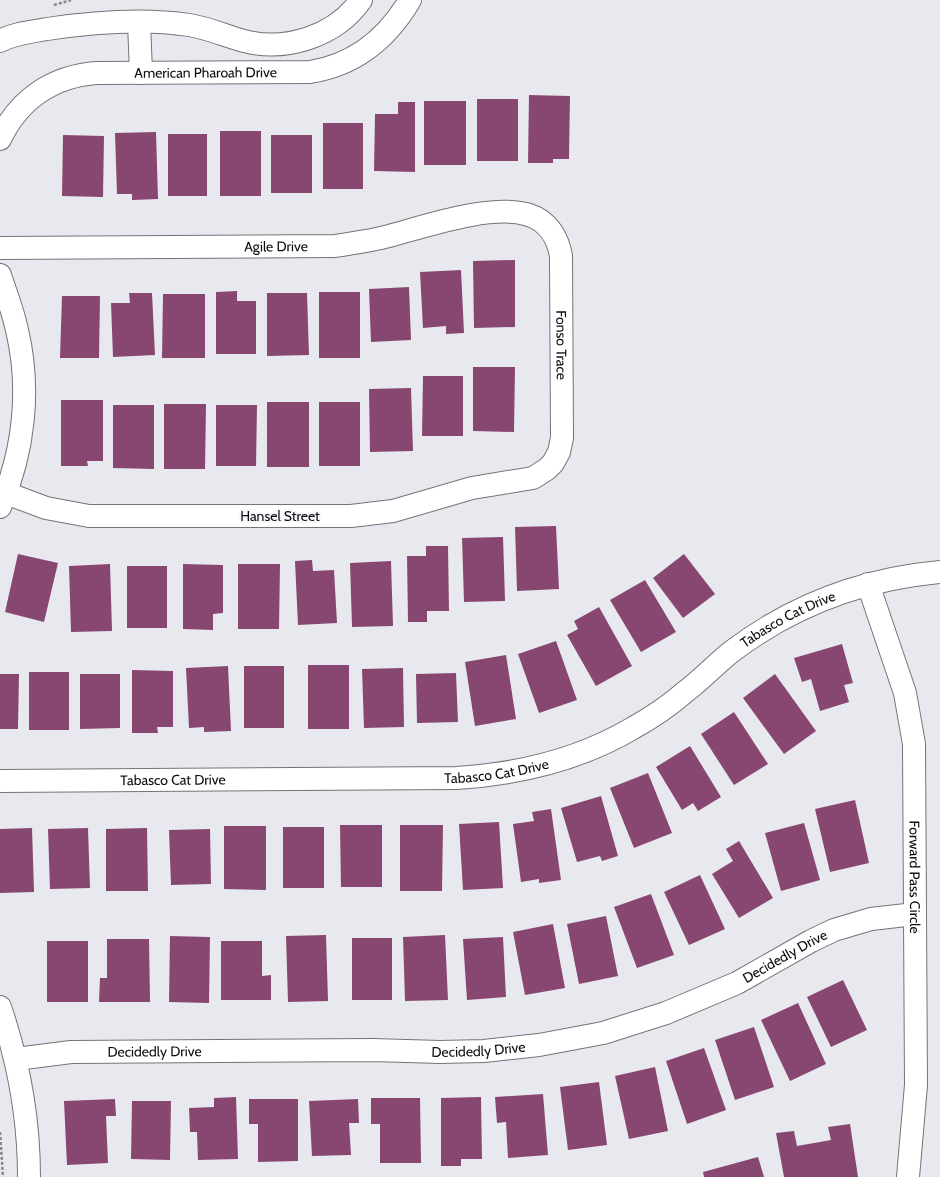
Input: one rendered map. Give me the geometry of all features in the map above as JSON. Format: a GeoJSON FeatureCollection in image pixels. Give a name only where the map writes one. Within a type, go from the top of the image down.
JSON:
{"type":"FeatureCollection","features":[{"type":"Feature","properties":{"kind":"street","name":"American Pharoah Drive"},"geometry":{"type":"LineString","coordinates":[[0,41],[21,33],[91,22],[164,22],[189,25],[246,42],[287,44],[322,32],[345,17],[361,0]]}},
{"type":"Feature","properties":{"kind":"street","name":"American Pharoah Drive"},"geometry":{"type":"LineString","coordinates":[[0,139],[9,122],[22,105],[51,84],[84,74],[310,72],[332,68],[359,56],[379,40],[394,26],[410,0]]}},
{"type":"Feature","properties":{"kind":"street"},"geometry":{"type":"LineString","coordinates":[[139,22],[141,73]]}},
{"type":"Feature","properties":{"kind":"street","name":"Agile Drive"},"geometry":{"type":"LineString","coordinates":[[0,248],[335,246],[376,239],[441,221],[505,213],[522,213],[531,215],[546,224]]}},
{"type":"Feature","properties":{"kind":"street","name":"Fonso Trace"},"geometry":{"type":"LineString","coordinates":[[546,224],[556,239],[561,256],[562,438],[559,452],[549,467]]}},
{"type":"Feature","properties":{"kind":"street"},"geometry":{"type":"LineString","coordinates":[[0,275],[18,332],[24,381],[23,417],[20,438],[3,500]]}},
{"type":"Feature","properties":{"kind":"street","name":"Hansel Street"},"geometry":{"type":"LineString","coordinates":[[3,500],[89,516],[350,516],[393,510],[472,488],[528,480],[538,476],[549,467]]}},
{"type":"Feature","properties":{"kind":"street","name":"Tabasco Cat Drive"},"geometry":{"type":"LineString","coordinates":[[0,780],[457,778],[490,776],[523,770],[579,754],[632,729],[666,707],[730,653],[770,625],[821,600],[868,584],[905,576],[940,572]]}},
{"type":"Feature","properties":{"kind":"street","name":"Forward Pass Circle"},"geometry":{"type":"LineString","coordinates":[[868,584],[906,693],[913,731],[916,1085],[908,1177]]}},
{"type":"Feature","properties":{"kind":"street","name":"Decidedly Drive"},"geometry":{"type":"LineString","coordinates":[[16,1059],[71,1052],[373,1050],[440,1052],[484,1051],[539,1045],[603,1033],[666,1014],[737,983],[811,941],[834,930],[871,919],[915,914]]}},
{"type":"Feature","properties":{"kind":"street"},"geometry":{"type":"LineString","coordinates":[[0,1007],[16,1059],[26,1116],[29,1177]]}},
{"type":"Feature","properties":{"kind":"path"},"geometry":{"type":"LineString","coordinates":[[0,1132],[3,1177]]}},
{"type":"Feature","properties":{"kind":"building"},"geometry":{"type":"Polygon","coordinates":[[[529,95],[570,96],[569,159],[553,159],[553,163],[528,163],[529,95]]]}},
{"type":"Feature","properties":{"kind":"building"},"geometry":{"type":"Polygon","coordinates":[[[477,99],[518,99],[518,161],[477,161],[477,99]]]}},
{"type":"Feature","properties":{"kind":"building"},"geometry":{"type":"Polygon","coordinates":[[[424,101],[466,101],[466,165],[424,165],[424,101]]]}},
{"type":"Feature","properties":{"kind":"building"},"geometry":{"type":"Polygon","coordinates":[[[398,102],[415,102],[415,172],[374,171],[375,114],[398,114],[398,102]]]}},
{"type":"Feature","properties":{"kind":"building"},"geometry":{"type":"Polygon","coordinates":[[[323,123],[363,123],[363,189],[323,189],[323,123]]]}},
{"type":"Feature","properties":{"kind":"building"},"geometry":{"type":"Polygon","coordinates":[[[220,131],[261,131],[261,196],[220,196],[220,131]]]}},
{"type":"Feature","properties":{"kind":"building"},"geometry":{"type":"Polygon","coordinates":[[[156,132],[158,199],[132,200],[132,194],[117,194],[115,133],[156,132]]]}},
{"type":"Feature","properties":{"kind":"building"},"geometry":{"type":"Polygon","coordinates":[[[168,134],[207,134],[207,196],[168,196],[168,134]]]}},
{"type":"Feature","properties":{"kind":"building"},"geometry":{"type":"Polygon","coordinates":[[[63,135],[104,136],[103,197],[62,196],[63,135]]]}},
{"type":"Feature","properties":{"kind":"building"},"geometry":{"type":"Polygon","coordinates":[[[271,135],[312,135],[312,193],[271,193],[271,135]]]}},
{"type":"Feature","properties":{"kind":"building"},"geometry":{"type":"Polygon","coordinates":[[[515,260],[515,327],[474,328],[473,261],[515,260]]]}},
{"type":"Feature","properties":{"kind":"building"},"geometry":{"type":"Polygon","coordinates":[[[461,270],[464,333],[446,334],[446,326],[423,328],[420,272],[461,270]]]}},
{"type":"Feature","properties":{"kind":"building"},"geometry":{"type":"Polygon","coordinates":[[[409,287],[411,340],[371,342],[369,289],[409,287]]]}},
{"type":"Feature","properties":{"kind":"building"},"geometry":{"type":"Polygon","coordinates":[[[237,291],[237,301],[256,301],[256,354],[216,354],[216,292],[237,291]]]}},
{"type":"Feature","properties":{"kind":"building"},"geometry":{"type":"Polygon","coordinates":[[[319,292],[360,292],[360,358],[319,358],[319,292]]]}},
{"type":"Feature","properties":{"kind":"building"},"geometry":{"type":"Polygon","coordinates":[[[129,293],[152,293],[155,355],[113,357],[111,303],[130,303],[129,293]]]}},
{"type":"Feature","properties":{"kind":"building"},"geometry":{"type":"Polygon","coordinates":[[[267,293],[307,293],[309,355],[267,356],[267,293]]]}},
{"type":"Feature","properties":{"kind":"building"},"geometry":{"type":"Polygon","coordinates":[[[163,294],[205,294],[205,358],[162,358],[163,294]]]}},
{"type":"Feature","properties":{"kind":"building"},"geometry":{"type":"Polygon","coordinates":[[[62,296],[100,296],[99,358],[60,358],[62,296]]]}},
{"type":"Feature","properties":{"kind":"building"},"geometry":{"type":"Polygon","coordinates":[[[473,367],[515,367],[514,432],[473,431],[473,367]]]}},
{"type":"Feature","properties":{"kind":"building"},"geometry":{"type":"Polygon","coordinates":[[[423,376],[463,376],[463,436],[422,436],[423,376]]]}},
{"type":"Feature","properties":{"kind":"building"},"geometry":{"type":"Polygon","coordinates":[[[411,388],[413,451],[370,452],[369,389],[411,388]]]}},
{"type":"Feature","properties":{"kind":"building"},"geometry":{"type":"Polygon","coordinates":[[[61,400],[103,400],[103,461],[87,461],[88,466],[61,466],[61,400]]]}},
{"type":"Feature","properties":{"kind":"building"},"geometry":{"type":"Polygon","coordinates":[[[267,402],[309,402],[309,467],[267,467],[267,402]]]}},
{"type":"Feature","properties":{"kind":"building"},"geometry":{"type":"Polygon","coordinates":[[[319,402],[360,402],[360,466],[319,466],[319,402]]]}},
{"type":"Feature","properties":{"kind":"building"},"geometry":{"type":"Polygon","coordinates":[[[164,404],[206,404],[205,469],[164,469],[164,404]]]}},
{"type":"Feature","properties":{"kind":"building"},"geometry":{"type":"Polygon","coordinates":[[[113,405],[154,405],[154,469],[113,468],[113,405]]]}},
{"type":"Feature","properties":{"kind":"building"},"geometry":{"type":"Polygon","coordinates":[[[216,405],[257,405],[256,466],[216,466],[216,405]]]}},
{"type":"Feature","properties":{"kind":"building"},"geometry":{"type":"Polygon","coordinates":[[[556,526],[559,589],[517,591],[515,527],[556,526]]]}},
{"type":"Feature","properties":{"kind":"building"},"geometry":{"type":"Polygon","coordinates":[[[503,537],[505,601],[464,602],[462,538],[503,537]]]}},
{"type":"Feature","properties":{"kind":"building"},"geometry":{"type":"Polygon","coordinates":[[[426,546],[448,546],[449,611],[427,611],[427,622],[408,622],[407,556],[426,556],[426,546]]]}},
{"type":"Feature","properties":{"kind":"building"},"geometry":{"type":"Polygon","coordinates":[[[18,554],[58,563],[44,622],[5,612],[18,554]]]}},
{"type":"Feature","properties":{"kind":"building"},"geometry":{"type":"Polygon","coordinates":[[[684,554],[715,594],[683,618],[653,578],[684,554]]]}},
{"type":"Feature","properties":{"kind":"building"},"geometry":{"type":"Polygon","coordinates":[[[312,560],[313,571],[334,570],[337,623],[298,625],[295,561],[312,560]]]}},
{"type":"Feature","properties":{"kind":"building"},"geometry":{"type":"Polygon","coordinates":[[[391,561],[393,626],[352,627],[350,563],[391,561]]]}},
{"type":"Feature","properties":{"kind":"building"},"geometry":{"type":"Polygon","coordinates":[[[110,564],[112,631],[71,632],[69,566],[110,564]]]}},
{"type":"Feature","properties":{"kind":"building"},"geometry":{"type":"Polygon","coordinates":[[[183,564],[223,565],[223,613],[213,614],[213,630],[183,629],[183,564]]]}},
{"type":"Feature","properties":{"kind":"building"},"geometry":{"type":"Polygon","coordinates":[[[238,564],[280,564],[279,629],[238,629],[238,564]]]}},
{"type":"Feature","properties":{"kind":"building"},"geometry":{"type":"Polygon","coordinates":[[[127,566],[167,566],[167,628],[127,628],[127,566]]]}},
{"type":"Feature","properties":{"kind":"building"},"geometry":{"type":"Polygon","coordinates":[[[645,580],[676,632],[641,652],[610,600],[645,580]]]}},
{"type":"Feature","properties":{"kind":"building"},"geometry":{"type":"Polygon","coordinates":[[[599,607],[632,666],[596,686],[567,635],[578,629],[574,621],[599,607]]]}},
{"type":"Feature","properties":{"kind":"building"},"geometry":{"type":"Polygon","coordinates":[[[556,641],[577,700],[539,713],[518,654],[556,641]]]}},
{"type":"Feature","properties":{"kind":"building"},"geometry":{"type":"Polygon","coordinates":[[[842,644],[853,683],[844,685],[849,702],[820,711],[811,679],[802,682],[794,658],[842,644]]]}},
{"type":"Feature","properties":{"kind":"building"},"geometry":{"type":"Polygon","coordinates":[[[506,655],[516,719],[475,726],[465,662],[506,655]]]}},
{"type":"Feature","properties":{"kind":"building"},"geometry":{"type":"Polygon","coordinates":[[[308,665],[349,665],[349,729],[308,729],[308,665]]]}},
{"type":"Feature","properties":{"kind":"building"},"geometry":{"type":"Polygon","coordinates":[[[228,666],[231,731],[204,732],[204,727],[189,728],[186,668],[228,666]]]}},
{"type":"Feature","properties":{"kind":"building"},"geometry":{"type":"Polygon","coordinates":[[[244,666],[284,666],[284,728],[244,728],[244,666]]]}},
{"type":"Feature","properties":{"kind":"building"},"geometry":{"type":"Polygon","coordinates":[[[403,668],[404,727],[364,728],[362,669],[403,668]]]}},
{"type":"Feature","properties":{"kind":"building"},"geometry":{"type":"Polygon","coordinates":[[[132,670],[173,671],[173,727],[157,727],[158,733],[132,733],[132,670]]]}},
{"type":"Feature","properties":{"kind":"building"},"geometry":{"type":"Polygon","coordinates":[[[29,672],[69,672],[69,730],[29,730],[29,672]]]}},
{"type":"Feature","properties":{"kind":"building"},"geometry":{"type":"Polygon","coordinates":[[[456,673],[458,722],[417,723],[416,674],[456,673]]]}},
{"type":"Feature","properties":{"kind":"building"},"geometry":{"type":"Polygon","coordinates":[[[0,674],[19,674],[18,729],[0,729],[0,674]]]}},
{"type":"Feature","properties":{"kind":"building"},"geometry":{"type":"Polygon","coordinates":[[[80,674],[120,674],[120,728],[80,729],[80,674]]]}},
{"type":"Feature","properties":{"kind":"building"},"geometry":{"type":"Polygon","coordinates":[[[775,674],[816,731],[784,754],[743,698],[775,674]]]}},
{"type":"Feature","properties":{"kind":"building"},"geometry":{"type":"Polygon","coordinates":[[[734,712],[768,764],[734,785],[701,734],[734,712]]]}},
{"type":"Feature","properties":{"kind":"building"},"geometry":{"type":"Polygon","coordinates":[[[690,746],[721,797],[698,811],[693,803],[682,810],[656,767],[690,746]]]}},
{"type":"Feature","properties":{"kind":"building"},"geometry":{"type":"Polygon","coordinates":[[[648,773],[672,833],[634,848],[610,788],[648,773]]]}},
{"type":"Feature","properties":{"kind":"building"},"geometry":{"type":"Polygon","coordinates":[[[601,796],[618,856],[602,861],[600,856],[577,862],[561,808],[601,796]]]}},
{"type":"Feature","properties":{"kind":"building"},"geometry":{"type":"Polygon","coordinates":[[[855,800],[869,863],[830,872],[815,809],[855,800]]]}},
{"type":"Feature","properties":{"kind":"building"},"geometry":{"type":"Polygon","coordinates":[[[551,809],[561,880],[539,883],[539,879],[521,882],[513,824],[534,821],[532,812],[551,809]]]}},
{"type":"Feature","properties":{"kind":"building"},"geometry":{"type":"Polygon","coordinates":[[[499,822],[503,888],[463,890],[459,824],[499,822]]]}},
{"type":"Feature","properties":{"kind":"building"},"geometry":{"type":"Polygon","coordinates":[[[804,823],[820,880],[781,891],[765,833],[804,823]]]}},
{"type":"Feature","properties":{"kind":"building"},"geometry":{"type":"Polygon","coordinates":[[[340,825],[382,825],[382,887],[341,887],[340,825]]]}},
{"type":"Feature","properties":{"kind":"building"},"geometry":{"type":"Polygon","coordinates":[[[400,825],[443,825],[442,891],[400,891],[400,825]]]}},
{"type":"Feature","properties":{"kind":"building"},"geometry":{"type":"Polygon","coordinates":[[[224,826],[266,826],[266,890],[224,889],[224,826]]]}},
{"type":"Feature","properties":{"kind":"building"},"geometry":{"type":"Polygon","coordinates":[[[283,827],[324,827],[324,888],[283,888],[283,827]]]}},
{"type":"Feature","properties":{"kind":"building"},"geometry":{"type":"Polygon","coordinates":[[[32,828],[34,892],[0,893],[0,829],[32,828]]]}},
{"type":"Feature","properties":{"kind":"building"},"geometry":{"type":"Polygon","coordinates":[[[88,828],[90,888],[50,889],[48,829],[88,828]]]}},
{"type":"Feature","properties":{"kind":"building"},"geometry":{"type":"Polygon","coordinates":[[[147,828],[148,891],[106,891],[106,829],[147,828]]]}},
{"type":"Feature","properties":{"kind":"building"},"geometry":{"type":"Polygon","coordinates":[[[210,829],[211,884],[171,885],[169,830],[210,829]]]}},
{"type":"Feature","properties":{"kind":"building"},"geometry":{"type":"Polygon","coordinates":[[[739,841],[773,898],[739,918],[712,874],[733,861],[726,849],[739,841]]]}},
{"type":"Feature","properties":{"kind":"building"},"geometry":{"type":"Polygon","coordinates":[[[700,875],[725,929],[689,945],[664,892],[700,875]]]}},
{"type":"Feature","properties":{"kind":"building"},"geometry":{"type":"Polygon","coordinates":[[[651,894],[674,955],[637,968],[614,907],[651,894]]]}},
{"type":"Feature","properties":{"kind":"building"},"geometry":{"type":"Polygon","coordinates":[[[606,916],[618,976],[579,984],[567,924],[606,916]]]}},
{"type":"Feature","properties":{"kind":"building"},"geometry":{"type":"Polygon","coordinates":[[[553,924],[565,988],[525,995],[513,932],[553,924]]]}},
{"type":"Feature","properties":{"kind":"building"},"geometry":{"type":"Polygon","coordinates":[[[326,935],[328,1001],[288,1002],[286,936],[326,935]]]}},
{"type":"Feature","properties":{"kind":"building"},"geometry":{"type":"Polygon","coordinates":[[[445,935],[448,1000],[405,1001],[403,937],[445,935]]]}},
{"type":"Feature","properties":{"kind":"building"},"geometry":{"type":"Polygon","coordinates":[[[170,936],[210,937],[209,1003],[169,1002],[170,936]]]}},
{"type":"Feature","properties":{"kind":"building"},"geometry":{"type":"Polygon","coordinates":[[[503,937],[506,997],[467,1000],[463,939],[503,937]]]}},
{"type":"Feature","properties":{"kind":"building"},"geometry":{"type":"Polygon","coordinates":[[[352,938],[392,938],[392,1000],[352,1000],[352,938]]]}},
{"type":"Feature","properties":{"kind":"building"},"geometry":{"type":"Polygon","coordinates":[[[107,939],[149,939],[150,1002],[99,1002],[100,978],[107,978],[107,939]]]}},
{"type":"Feature","properties":{"kind":"building"},"geometry":{"type":"Polygon","coordinates":[[[47,941],[88,941],[88,1002],[47,1002],[47,941]]]}},
{"type":"Feature","properties":{"kind":"building"},"geometry":{"type":"Polygon","coordinates":[[[221,941],[262,941],[262,976],[271,975],[271,1000],[221,1000],[221,941]]]}},
{"type":"Feature","properties":{"kind":"building"},"geometry":{"type":"Polygon","coordinates":[[[843,980],[867,1030],[831,1047],[807,997],[843,980]]]}},
{"type":"Feature","properties":{"kind":"building"},"geometry":{"type":"Polygon","coordinates":[[[798,1003],[826,1064],[790,1081],[761,1020],[798,1003]]]}},
{"type":"Feature","properties":{"kind":"building"},"geometry":{"type":"Polygon","coordinates":[[[754,1027],[774,1087],[735,1100],[715,1040],[754,1027]]]}},
{"type":"Feature","properties":{"kind":"building"},"geometry":{"type":"Polygon","coordinates":[[[704,1048],[726,1110],[687,1124],[666,1061],[704,1048]]]}},
{"type":"Feature","properties":{"kind":"building"},"geometry":{"type":"Polygon","coordinates":[[[655,1067],[668,1131],[629,1139],[615,1076],[655,1067]]]}},
{"type":"Feature","properties":{"kind":"building"},"geometry":{"type":"Polygon","coordinates":[[[599,1082],[607,1145],[568,1150],[560,1087],[599,1082]]]}},
{"type":"Feature","properties":{"kind":"building"},"geometry":{"type":"Polygon","coordinates":[[[543,1094],[548,1155],[508,1158],[506,1122],[497,1123],[495,1097],[543,1094]]]}},
{"type":"Feature","properties":{"kind":"building"},"geometry":{"type":"Polygon","coordinates":[[[236,1097],[238,1159],[198,1160],[197,1132],[190,1132],[189,1108],[214,1107],[214,1098],[236,1097]]]}},
{"type":"Feature","properties":{"kind":"building"},"geometry":{"type":"Polygon","coordinates":[[[481,1097],[482,1159],[461,1159],[461,1166],[441,1166],[441,1098],[481,1097]]]}},
{"type":"Feature","properties":{"kind":"building"},"geometry":{"type":"Polygon","coordinates":[[[371,1098],[420,1098],[421,1163],[380,1163],[380,1124],[371,1124],[371,1098]]]}},
{"type":"Feature","properties":{"kind":"building"},"geometry":{"type":"Polygon","coordinates":[[[115,1099],[116,1116],[106,1116],[108,1163],[67,1165],[64,1101],[115,1099]]]}},
{"type":"Feature","properties":{"kind":"building"},"geometry":{"type":"Polygon","coordinates":[[[249,1099],[298,1099],[298,1161],[258,1162],[258,1124],[249,1124],[249,1099]]]}},
{"type":"Feature","properties":{"kind":"building"},"geometry":{"type":"Polygon","coordinates":[[[358,1099],[359,1123],[349,1123],[351,1155],[312,1156],[309,1101],[358,1099]]]}},
{"type":"Feature","properties":{"kind":"building"},"geometry":{"type":"Polygon","coordinates":[[[132,1101],[171,1101],[170,1160],[131,1159],[132,1101]]]}},
{"type":"Feature","properties":{"kind":"building"},"geometry":{"type":"Polygon","coordinates":[[[850,1124],[858,1177],[784,1177],[776,1133],[794,1131],[797,1146],[831,1140],[828,1127],[850,1124]]]}},
{"type":"Feature","properties":{"kind":"building"},"geometry":{"type":"Polygon","coordinates":[[[758,1157],[764,1177],[704,1177],[703,1172],[758,1157]]]}}]}
